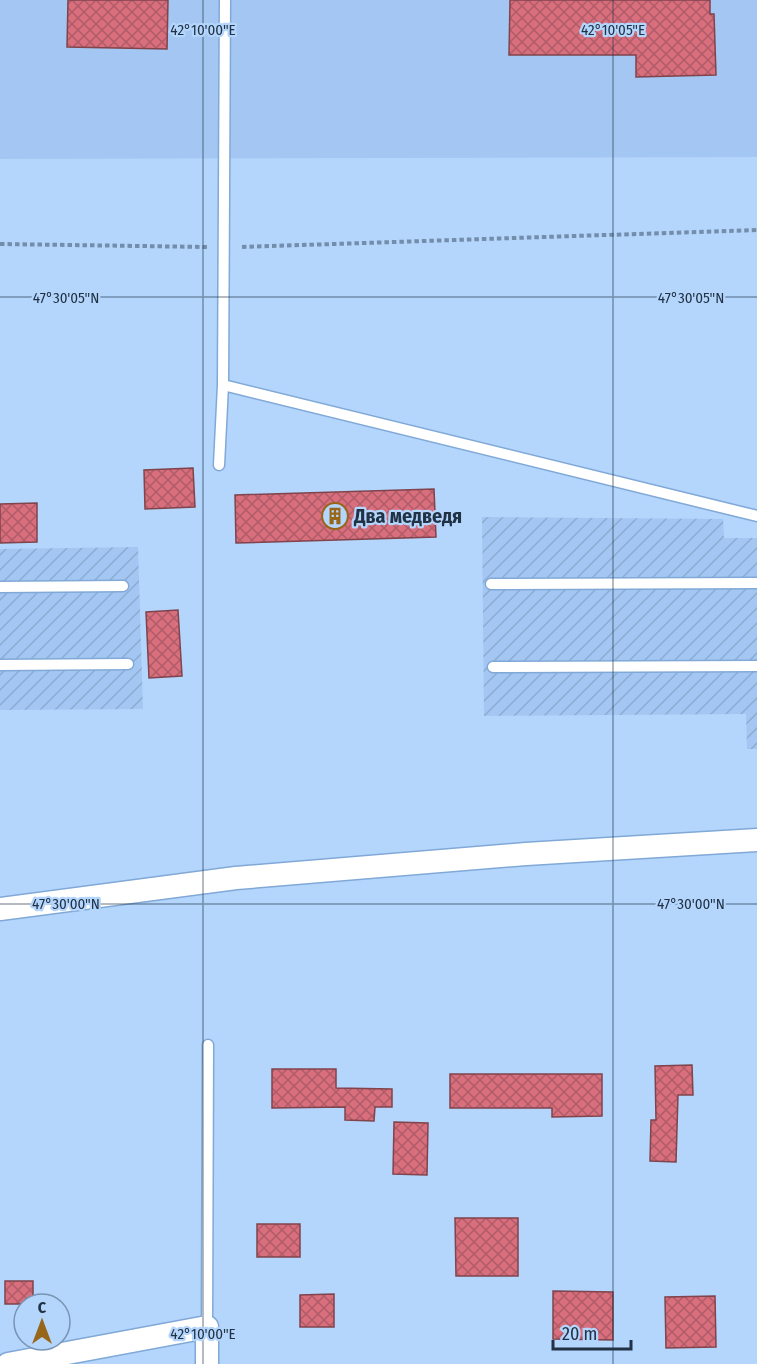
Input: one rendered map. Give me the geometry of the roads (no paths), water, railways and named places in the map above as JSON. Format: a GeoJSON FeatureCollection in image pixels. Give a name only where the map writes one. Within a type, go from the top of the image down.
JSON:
{"type":"FeatureCollection","features":[{"type":"Feature","properties":{"kind":"street"},"geometry":{"type":"LineString","coordinates":[[0,909],[236,878],[526,854],[757,840]]}},
{"type":"Feature","properties":{"kind":"street"},"geometry":{"type":"LineString","coordinates":[[8,1364],[207,1328],[207,1364]]}},
{"type":"Feature","properties":{"kind":"lane"},"geometry":{"type":"LineString","coordinates":[[219,465],[223,385],[225,0]]}},
{"type":"Feature","properties":{"kind":"lane"},"geometry":{"type":"LineString","coordinates":[[223,385],[757,516]]}},
{"type":"Feature","properties":{"kind":"lane"},"geometry":{"type":"LineString","coordinates":[[491,584],[757,583]]}},
{"type":"Feature","properties":{"kind":"lane"},"geometry":{"type":"LineString","coordinates":[[0,587],[123,586]]}},
{"type":"Feature","properties":{"kind":"lane"},"geometry":{"type":"LineString","coordinates":[[0,665],[128,664]]}},
{"type":"Feature","properties":{"kind":"lane"},"geometry":{"type":"LineString","coordinates":[[493,667],[757,666]]}},
{"type":"Feature","properties":{"kind":"lane"},"geometry":{"type":"LineString","coordinates":[[207,1328],[208,1045]]}},
{"type":"Feature","properties":{"kind":"place","name":"Два медведя"},"geometry":{"type":"Point","coordinates":[335,516]}}]}
